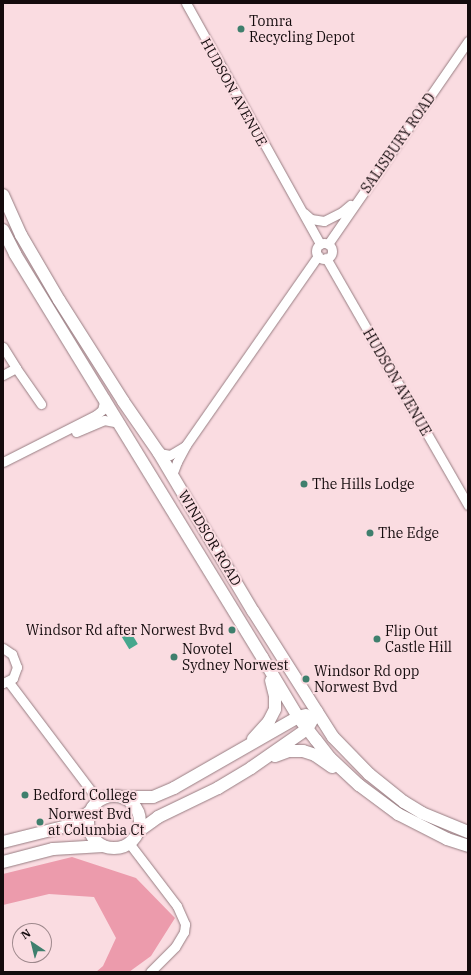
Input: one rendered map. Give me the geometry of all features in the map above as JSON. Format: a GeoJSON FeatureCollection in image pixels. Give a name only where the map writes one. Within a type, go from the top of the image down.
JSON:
{"type":"FeatureCollection","features":[{"type":"Feature","properties":{"kind":"main road","name":"WINDSOR ROAD"},"geometry":{"type":"LineString","coordinates":[[3,195],[21,235],[59,300],[123,401],[159,453],[333,737],[350,756],[386,789],[422,813],[468,832]]}},
{"type":"Feature","properties":{"kind":"main road","name":"WINDSOR ROAD"},"geometry":{"type":"LineString","coordinates":[[3,230],[15,254],[105,398],[298,717],[307,729],[330,758],[359,785],[398,814],[447,839],[468,846]]}},
{"type":"Feature","properties":{"kind":"main road"},"geometry":{"type":"LineString","coordinates":[[241,751],[264,728],[275,708],[274,691],[262,657]]}},
{"type":"Feature","properties":{"kind":"main road"},"geometry":{"type":"LineString","coordinates":[[3,842],[67,826],[88,813],[98,800],[114,795],[145,798],[167,791],[241,751],[298,717],[317,712]]}},
{"type":"Feature","properties":{"kind":"main road"},"geometry":{"type":"LineString","coordinates":[[139,831],[158,817],[218,788],[251,768],[307,729],[317,712]]}},
{"type":"Feature","properties":{"kind":"main road"},"geometry":{"type":"LineString","coordinates":[[251,768],[282,753],[303,751],[315,755],[359,785]]}},
{"type":"Feature","properties":{"kind":"main road"},"geometry":{"type":"LineString","coordinates":[[3,862],[53,849],[103,846],[118,848],[129,843],[135,838],[141,823],[138,811],[133,804],[123,797]]}},
{"type":"Feature","properties":{"kind":"main road"},"geometry":{"type":"LineString","coordinates":[[88,813],[88,830],[95,841],[103,846]]}},
{"type":"Feature","properties":{"kind":"street","name":"HUDSON AVENUE"},"geometry":{"type":"LineString","coordinates":[[186,3],[300,209],[324,244]]}},
{"type":"Feature","properties":{"kind":"street","name":"SALISBURY ROAD"},"geometry":{"type":"LineString","coordinates":[[324,244],[362,194],[468,42]]}},
{"type":"Feature","properties":{"kind":"street"},"geometry":{"type":"LineString","coordinates":[[300,209],[311,219],[324,221],[342,212],[362,194]]}},
{"type":"Feature","properties":{"kind":"street"},"geometry":{"type":"LineString","coordinates":[[172,475],[186,445],[322,257],[330,255],[332,250],[324,244],[316,249],[322,257]]}},
{"type":"Feature","properties":{"kind":"street","name":"HUDSON AVENUE"},"geometry":{"type":"LineString","coordinates":[[322,257],[468,505]]}},
{"type":"Feature","properties":{"kind":"street"},"geometry":{"type":"LineString","coordinates":[[3,347],[41,404]]}},
{"type":"Feature","properties":{"kind":"street"},"geometry":{"type":"LineString","coordinates":[[3,375],[16,368]]}},
{"type":"Feature","properties":{"kind":"street"},"geometry":{"type":"LineString","coordinates":[[5,458],[43,443],[100,413],[105,398]]}},
{"type":"Feature","properties":{"kind":"street"},"geometry":{"type":"LineString","coordinates":[[43,443],[58,440],[104,420],[120,423]]}},
{"type":"Feature","properties":{"kind":"street"},"geometry":{"type":"LineString","coordinates":[[159,453],[170,455],[186,445]]}},
{"type":"Feature","properties":{"kind":"street"},"geometry":{"type":"LineString","coordinates":[[3,648],[12,654],[16,662],[16,672],[6,682],[98,800]]}},
{"type":"Feature","properties":{"kind":"street"},"geometry":{"type":"LineString","coordinates":[[129,843],[177,906],[185,924],[184,932],[175,947],[150,972]]}},
{"type":"Feature","properties":{"kind":"shaded area"},"geometry":{"type":"Polygon","coordinates":[[[127,626],[138,644],[129,649],[118,631],[127,626]]]}},
{"type":"Feature","properties":{"kind":"shaded area"},"geometry":{"type":"Polygon","coordinates":[[[72,857],[136,878],[175,918],[151,956],[129,972],[96,972],[103,966],[116,938],[94,897],[49,894],[3,905],[3,874],[72,857]]]}},
{"type":"Feature","properties":{"kind":"place","name":"Tomra Recycling Depot"},"geometry":{"type":"Point","coordinates":[241,29]}},
{"type":"Feature","properties":{"kind":"place","name":"The Hills Lodge"},"geometry":{"type":"Point","coordinates":[304,484]}},
{"type":"Feature","properties":{"kind":"place","name":"The Edge"},"geometry":{"type":"Point","coordinates":[370,533]}},
{"type":"Feature","properties":{"kind":"place","name":"Windsor Rd after Norwest Bvd"},"geometry":{"type":"Point","coordinates":[232,630]}},
{"type":"Feature","properties":{"kind":"place","name":"Flip Out Castle Hill"},"geometry":{"type":"Point","coordinates":[377,639]}},
{"type":"Feature","properties":{"kind":"place","name":"Novotel Sydney Norwest"},"geometry":{"type":"Point","coordinates":[174,657]}},
{"type":"Feature","properties":{"kind":"place","name":"Windsor Rd opp Norwest Bvd"},"geometry":{"type":"Point","coordinates":[306,679]}},
{"type":"Feature","properties":{"kind":"place","name":"Bedford College"},"geometry":{"type":"Point","coordinates":[25,795]}},
{"type":"Feature","properties":{"kind":"place","name":"Norwest Bvd at Columbia Ct"},"geometry":{"type":"Point","coordinates":[40,822]}}]}
